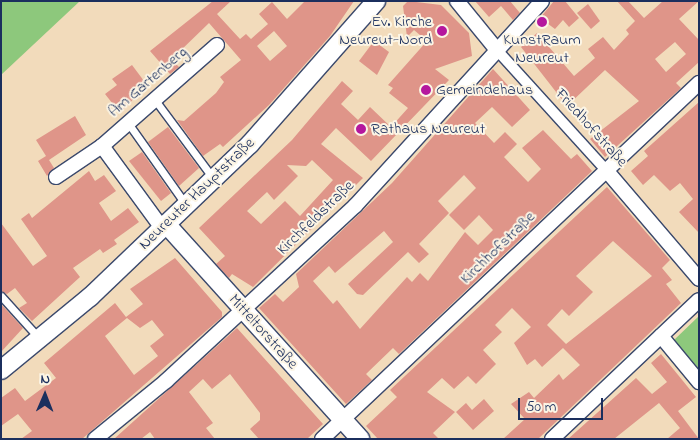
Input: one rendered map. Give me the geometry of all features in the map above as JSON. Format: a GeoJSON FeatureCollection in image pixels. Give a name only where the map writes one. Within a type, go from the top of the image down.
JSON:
{"type":"FeatureCollection","features":[{"type":"Feature","properties":{"kind":"street","name":"Neureuter Hauptstraße"},"geometry":{"type":"LineString","coordinates":[[1,370],[40,338],[214,179],[315,74],[376,1]]}},
{"type":"Feature","properties":{"kind":"street","name":"Friedhofstraße"},"geometry":{"type":"LineString","coordinates":[[456,1],[606,170],[699,279]]}},
{"type":"Feature","properties":{"kind":"street","name":"Kirchfeldstraße"},"geometry":{"type":"LineString","coordinates":[[96,439],[244,311],[361,200],[542,1]]}},
{"type":"Feature","properties":{"kind":"street","name":"Am Gartenberg"},"geometry":{"type":"LineString","coordinates":[[56,177],[102,146],[216,45]]}},
{"type":"Feature","properties":{"kind":"street","name":"Kirchhofstraße"},"geometry":{"type":"LineString","coordinates":[[322,439],[699,83]]}},
{"type":"Feature","properties":{"kind":"street"},"geometry":{"type":"LineString","coordinates":[[102,146],[164,226]]}},
{"type":"Feature","properties":{"kind":"street","name":"Mitteltorstraße"},"geometry":{"type":"LineString","coordinates":[[164,226],[360,439]]}},
{"type":"Feature","properties":{"kind":"street"},"geometry":{"type":"LineString","coordinates":[[552,439],[699,300]]}},
{"type":"Feature","properties":{"kind":"street"},"geometry":{"type":"LineString","coordinates":[[661,336],[699,382]]}},
{"type":"Feature","properties":{"kind":"lane"},"geometry":{"type":"LineString","coordinates":[[154,100],[214,179]]}},
{"type":"Feature","properties":{"kind":"lane"},"geometry":{"type":"LineString","coordinates":[[128,123],[187,205]]}},
{"type":"Feature","properties":{"kind":"lane"},"geometry":{"type":"LineString","coordinates":[[1,296],[40,338]]}},
{"type":"Feature","properties":{"kind":"green space"},"geometry":{"type":"Polygon","coordinates":[[[1,1],[80,1],[1,75],[1,1]]]}},
{"type":"Feature","properties":{"kind":"green space"},"geometry":{"type":"Polygon","coordinates":[[[699,316],[699,369],[674,340],[699,316]]]}},
{"type":"Feature","properties":{"kind":"building"},"geometry":{"type":"Polygon","coordinates":[[[213,1],[231,1],[217,14],[240,39],[246,34],[251,39],[268,24],[259,14],[272,2],[287,19],[305,1],[354,1],[330,36],[269,105],[223,147],[220,144],[203,156],[177,120],[184,121],[216,93],[224,82],[220,77],[241,60],[209,23],[176,55],[173,61],[179,67],[170,74],[150,51],[213,1]],[[274,31],[257,46],[270,61],[287,46],[274,31]]]}},
{"type":"Feature","properties":{"kind":"building"},"geometry":{"type":"Polygon","coordinates":[[[408,1],[441,5],[469,33],[472,56],[435,69],[449,80],[371,161],[336,128],[321,144],[363,178],[253,287],[232,274],[229,278],[216,264],[225,256],[199,228],[292,140],[342,81],[353,91],[341,104],[358,120],[370,107],[391,127],[408,108],[389,93],[393,88],[388,85],[427,41],[414,30],[407,37],[403,6],[408,1]],[[312,160],[306,166],[287,165],[298,176],[274,200],[267,192],[247,211],[261,224],[285,201],[300,216],[333,180],[312,160]]]}},
{"type":"Feature","properties":{"kind":"building"},"geometry":{"type":"Polygon","coordinates":[[[475,1],[510,1],[520,13],[513,20],[501,6],[489,17],[475,1]]]}},
{"type":"Feature","properties":{"kind":"building"},"geometry":{"type":"Polygon","coordinates":[[[554,1],[565,1],[579,18],[569,27],[563,20],[555,29],[540,18],[554,1]]]}},
{"type":"Feature","properties":{"kind":"building"},"geometry":{"type":"Polygon","coordinates":[[[617,1],[628,1],[644,18],[663,1],[699,1],[679,19],[699,40],[699,62],[676,83],[681,88],[605,157],[590,139],[639,101],[605,70],[567,106],[521,47],[537,33],[574,76],[595,58],[588,49],[603,37],[614,50],[629,34],[626,30],[635,21],[617,1]],[[675,42],[655,59],[666,72],[686,54],[675,42]]]}},
{"type":"Feature","properties":{"kind":"building"},"geometry":{"type":"Polygon","coordinates":[[[588,4],[600,21],[591,29],[577,13],[588,4]]]}},
{"type":"Feature","properties":{"kind":"building"},"geometry":{"type":"Polygon","coordinates":[[[374,41],[389,52],[377,75],[359,61],[374,41]]]}},
{"type":"Feature","properties":{"kind":"building"},"geometry":{"type":"Polygon","coordinates":[[[132,65],[147,85],[120,113],[105,94],[117,85],[112,79],[132,65]]]}},
{"type":"Feature","properties":{"kind":"building"},"geometry":{"type":"Polygon","coordinates":[[[493,69],[530,110],[512,127],[492,107],[475,123],[494,143],[505,132],[517,144],[504,157],[528,182],[541,169],[522,148],[543,130],[571,159],[577,154],[592,171],[399,354],[393,348],[366,374],[372,380],[346,404],[259,308],[275,294],[283,302],[299,287],[296,274],[392,183],[493,69]],[[464,175],[438,201],[449,213],[419,244],[429,254],[419,263],[408,252],[363,295],[357,294],[348,284],[393,242],[384,231],[335,273],[329,266],[313,281],[333,304],[337,300],[360,329],[407,277],[412,282],[420,273],[428,281],[465,232],[478,245],[493,230],[479,215],[464,230],[449,215],[476,188],[464,175]]]}},
{"type":"Feature","properties":{"kind":"building"},"geometry":{"type":"Polygon","coordinates":[[[699,102],[699,233],[679,212],[693,199],[680,183],[670,191],[654,175],[643,185],[631,171],[648,156],[644,151],[699,102]]]}},
{"type":"Feature","properties":{"kind":"building"},"geometry":{"type":"Polygon","coordinates":[[[75,116],[86,135],[49,160],[54,168],[47,176],[38,161],[46,156],[36,140],[75,116]]]}},
{"type":"Feature","properties":{"kind":"building"},"geometry":{"type":"Polygon","coordinates":[[[168,127],[199,168],[179,186],[148,142],[168,127]]]}},
{"type":"Feature","properties":{"kind":"building"},"geometry":{"type":"Polygon","coordinates":[[[142,152],[171,193],[161,201],[129,161],[142,152]]]}},
{"type":"Feature","properties":{"kind":"building"},"geometry":{"type":"Polygon","coordinates":[[[89,171],[95,181],[104,175],[116,191],[99,203],[111,221],[128,208],[139,222],[114,240],[117,244],[103,253],[100,249],[73,268],[80,277],[32,321],[19,308],[27,303],[15,288],[7,294],[1,291],[1,223],[33,266],[47,256],[21,219],[29,213],[32,218],[89,171]]]}},
{"type":"Feature","properties":{"kind":"building"},"geometry":{"type":"Polygon","coordinates":[[[607,187],[670,260],[662,268],[672,280],[666,284],[681,303],[538,439],[503,439],[525,419],[511,404],[529,392],[534,398],[559,374],[563,380],[580,365],[563,348],[542,367],[535,359],[527,365],[514,343],[531,327],[512,308],[495,325],[502,332],[483,350],[496,364],[476,384],[468,376],[454,389],[442,378],[427,392],[455,412],[433,433],[439,439],[378,439],[366,426],[397,397],[390,390],[607,187]],[[613,241],[576,276],[593,292],[569,316],[562,309],[547,325],[566,344],[652,276],[613,241]]]}},
{"type":"Feature","properties":{"kind":"building"},"geometry":{"type":"Polygon","coordinates":[[[175,258],[222,312],[222,317],[82,439],[21,439],[32,431],[18,414],[1,426],[1,398],[15,388],[25,401],[56,378],[44,363],[115,303],[126,317],[143,304],[130,289],[175,258]],[[127,318],[105,336],[134,375],[158,356],[150,346],[164,335],[152,320],[140,328],[127,318]]]}},
{"type":"Feature","properties":{"kind":"building"},"geometry":{"type":"Polygon","coordinates":[[[1,304],[23,328],[1,352],[1,304]]]}},
{"type":"Feature","properties":{"kind":"building"},"geometry":{"type":"Polygon","coordinates":[[[237,328],[323,424],[307,439],[259,439],[250,429],[260,420],[260,413],[230,374],[212,389],[203,379],[189,392],[213,423],[206,428],[215,439],[155,439],[150,432],[141,439],[114,439],[237,328]]]}},
{"type":"Feature","properties":{"kind":"building"},"geometry":{"type":"Polygon","coordinates":[[[661,354],[696,397],[678,411],[699,439],[667,439],[680,428],[659,403],[614,439],[568,439],[636,378],[652,394],[667,382],[651,363],[661,354]]]}},
{"type":"Feature","properties":{"kind":"building"},"geometry":{"type":"Polygon","coordinates":[[[484,399],[494,411],[473,430],[456,412],[466,403],[472,410],[484,399]]]}},
{"type":"Feature","properties":{"kind":"place","name":"KunstRaum Neureut"},"geometry":{"type":"Point","coordinates":[542,22]}},
{"type":"Feature","properties":{"kind":"place","name":"Ev. Kirche Neureut-Nord"},"geometry":{"type":"Point","coordinates":[442,31]}},
{"type":"Feature","properties":{"kind":"place","name":"Gemeindehaus"},"geometry":{"type":"Point","coordinates":[426,90]}},
{"type":"Feature","properties":{"kind":"place","name":"Rathaus Neureut"},"geometry":{"type":"Point","coordinates":[361,129]}}]}
